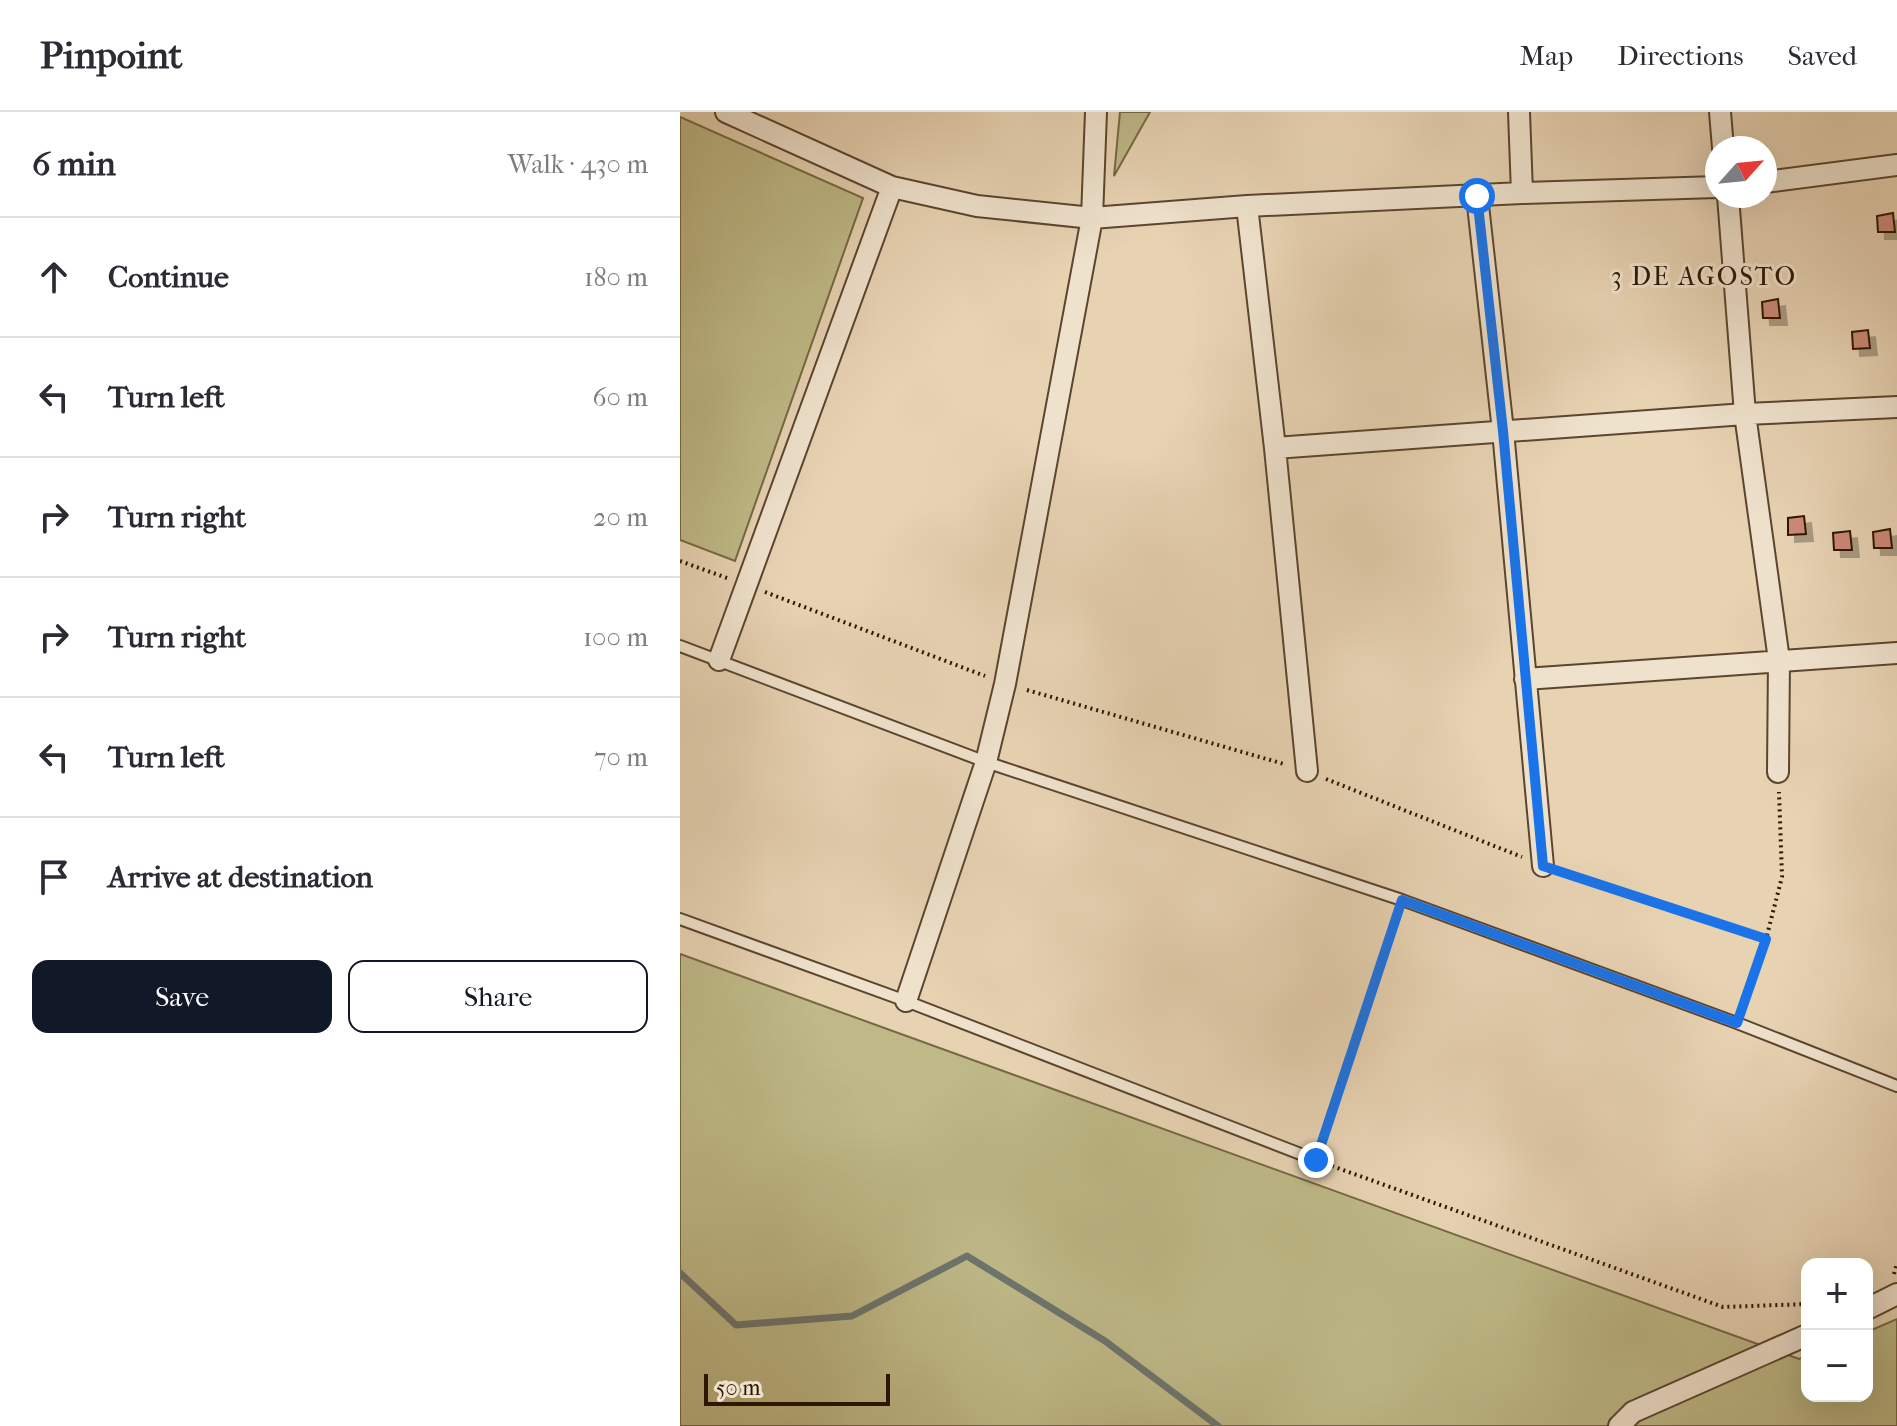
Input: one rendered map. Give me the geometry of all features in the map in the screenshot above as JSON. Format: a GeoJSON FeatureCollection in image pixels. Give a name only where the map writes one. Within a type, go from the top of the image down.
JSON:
{"type":"FeatureCollection","features":[{"type":"Feature","properties":{"kind":"street"},"geometry":{"type":"LineString","coordinates":[[906,1001],[986,762],[1005,684],[1092,218],[1096,112]]}},
{"type":"Feature","properties":{"kind":"street"},"geometry":{"type":"LineString","coordinates":[[1519,112],[1522,193]]}},
{"type":"Feature","properties":{"kind":"street"},"geometry":{"type":"LineString","coordinates":[[1720,112],[1722,136]]}},
{"type":"Feature","properties":{"kind":"street"},"geometry":{"type":"LineString","coordinates":[[734,114],[892,187],[977,206],[1092,218],[1247,206],[1705,187]]}},
{"type":"Feature","properties":{"kind":"street"},"geometry":{"type":"LineString","coordinates":[[1777,180],[1897,165]]}},
{"type":"Feature","properties":{"kind":"street"},"geometry":{"type":"LineString","coordinates":[[719,660],[892,187]]}},
{"type":"Feature","properties":{"kind":"street"},"geometry":{"type":"LineString","coordinates":[[1477,196],[1503,431],[1543,866]]}},
{"type":"Feature","properties":{"kind":"street"},"geometry":{"type":"LineString","coordinates":[[1247,206],[1307,771]]}},
{"type":"Feature","properties":{"kind":"street"},"geometry":{"type":"LineString","coordinates":[[1729,208],[1745,414],[1779,660],[1778,772]]}},
{"type":"Feature","properties":{"kind":"street"},"geometry":{"type":"LineString","coordinates":[[1275,448],[1745,414],[1897,407]]}},
{"type":"Feature","properties":{"kind":"street"},"geometry":{"type":"LineString","coordinates":[[1525,679],[1897,653]]}},
{"type":"Feature","properties":{"kind":"street"},"geometry":{"type":"LineString","coordinates":[[1873,1306],[1897,1294]]}},
{"type":"Feature","properties":{"kind":"street"},"geometry":{"type":"LineString","coordinates":[[1619,1426],[1633,1412],[1801,1338]]}},
{"type":"Feature","properties":{"kind":"lane"},"geometry":{"type":"LineString","coordinates":[[680,646],[986,762],[1402,900],[1737,1023],[1897,1086]]}},
{"type":"Feature","properties":{"kind":"lane"},"geometry":{"type":"LineString","coordinates":[[680,919],[906,1001],[1316,1160]]}},
{"type":"Feature","properties":{"kind":"path"},"geometry":{"type":"LineString","coordinates":[[680,561],[1005,684],[1307,771],[1543,866],[1766,939]]}},
{"type":"Feature","properties":{"kind":"path"},"geometry":{"type":"LineString","coordinates":[[1737,1023],[1766,939],[1782,877],[1778,772]]}},
{"type":"Feature","properties":{"kind":"path"},"geometry":{"type":"LineString","coordinates":[[1402,900],[1316,1160],[1723,1307],[1801,1304]]}},
{"type":"Feature","properties":{"kind":"shaded area"},"geometry":{"type":"Polygon","coordinates":[[[1120,112],[1150,112],[1114,176],[1120,112]]]}},
{"type":"Feature","properties":{"kind":"shaded area"},"geometry":{"type":"Polygon","coordinates":[[[680,117],[863,198],[735,561],[680,540],[680,117]]]}},
{"type":"Feature","properties":{"kind":"shaded area"},"geometry":{"type":"Polygon","coordinates":[[[680,954],[1801,1358],[1801,1402],[1873,1402],[1873,1329],[1897,1319],[1897,1426],[680,1426],[680,954]]]}},
{"type":"Feature","properties":{"kind":"building"},"geometry":{"type":"Polygon","coordinates":[[[1893,213],[1895,232],[1878,232],[1877,216],[1893,213]]]}},
{"type":"Feature","properties":{"kind":"building"},"geometry":{"type":"Polygon","coordinates":[[[1778,299],[1780,318],[1763,318],[1762,302],[1778,299]]]}},
{"type":"Feature","properties":{"kind":"building"},"geometry":{"type":"Polygon","coordinates":[[[1868,330],[1870,348],[1853,349],[1852,332],[1868,330]]]}},
{"type":"Feature","properties":{"kind":"building"},"geometry":{"type":"Polygon","coordinates":[[[1804,516],[1806,534],[1788,535],[1788,518],[1804,516]]]}},
{"type":"Feature","properties":{"kind":"building"},"geometry":{"type":"Polygon","coordinates":[[[1890,529],[1892,548],[1874,548],[1873,532],[1890,529]]]}},
{"type":"Feature","properties":{"kind":"building"},"geometry":{"type":"Polygon","coordinates":[[[1850,531],[1852,550],[1834,550],[1833,533],[1850,531]]]}},
{"type":"Feature","properties":{"kind":"waterway"},"geometry":{"type":"LineString","coordinates":[[680,1273],[736,1325],[852,1316],[967,1256],[1105,1341],[1218,1426]]}},
{"type":"Feature","properties":{"kind":"district","name":"3 DE AGOSTO"},"geometry":{"type":"Point","coordinates":[1704,276]}},
{"type":"Feature","properties":{"kind":"route"},"geometry":{"type":"LineString","coordinates":[[1316,1160],[1402,900],[1737,1023],[1766,939],[1543,866],[1503,431],[1477,196]]}}]}
